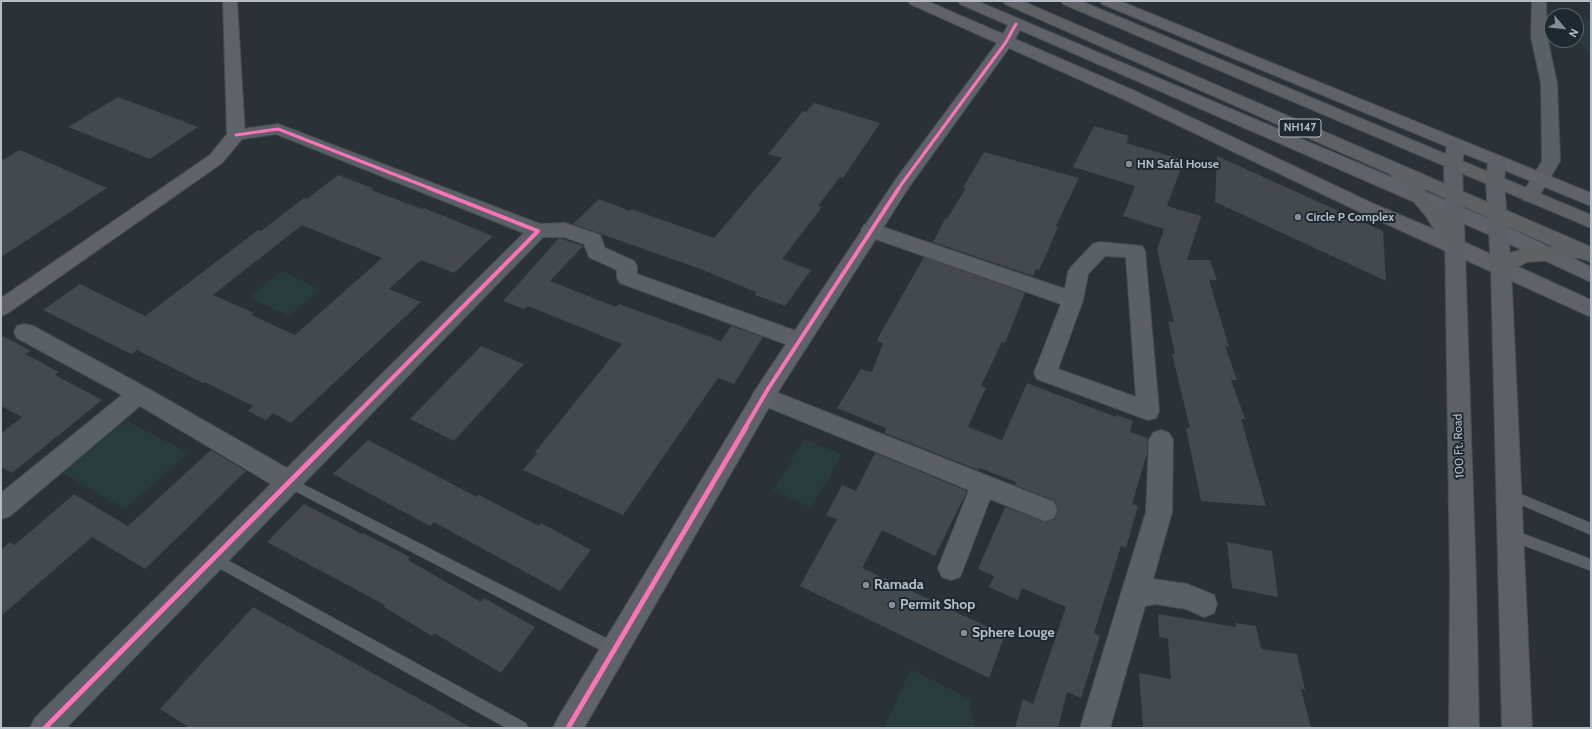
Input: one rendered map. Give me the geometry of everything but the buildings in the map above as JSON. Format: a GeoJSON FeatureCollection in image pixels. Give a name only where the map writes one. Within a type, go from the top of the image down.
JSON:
{"type":"FeatureCollection","features":[{"type":"Feature","properties":{"kind":"highway","name":"NH147"},"geometry":{"type":"LineString","coordinates":[[1010,1],[1394,169],[1454,203]]}},
{"type":"Feature","properties":{"kind":"highway","name":"NH147"},"geometry":{"type":"LineString","coordinates":[[1068,1],[1287,94],[1455,154],[1496,172],[1530,196],[1591,222]]}},
{"type":"Feature","properties":{"kind":"highway"},"geometry":{"type":"LineString","coordinates":[[1394,169],[1432,211],[1455,246]]}},
{"type":"Feature","properties":{"kind":"highway"},"geometry":{"type":"LineString","coordinates":[[1497,222],[1589,253]]}},
{"type":"Feature","properties":{"kind":"highway"},"geometry":{"type":"LineString","coordinates":[[1501,267],[1516,258],[1546,253],[1589,253]]}},
{"type":"Feature","properties":{"kind":"main road","name":"100 Ft. Road"},"geometry":{"type":"LineString","coordinates":[[1455,154],[1454,203],[1464,728]]}},
{"type":"Feature","properties":{"kind":"main road"},"geometry":{"type":"LineString","coordinates":[[1496,172],[1497,222],[1501,267],[1517,728]]}},
{"type":"Feature","properties":{"kind":"street"},"geometry":{"type":"LineString","coordinates":[[1,308],[216,159],[232,140],[230,1]]}},
{"type":"Feature","properties":{"kind":"street"},"geometry":{"type":"LineString","coordinates":[[915,1],[1011,33],[1417,195],[1454,203],[1497,222],[1546,253],[1591,275]]}},
{"type":"Feature","properties":{"kind":"street"},"geometry":{"type":"LineString","coordinates":[[965,1],[1011,33],[1129,95],[1367,208],[1455,246],[1591,310]]}},
{"type":"Feature","properties":{"kind":"street"},"geometry":{"type":"LineString","coordinates":[[1107,1],[1302,81],[1455,154]]}},
{"type":"Feature","properties":{"kind":"street"},"geometry":{"type":"LineString","coordinates":[[1530,196],[1541,180],[1551,160],[1549,83],[1539,37],[1539,1]]}},
{"type":"Feature","properties":{"kind":"street"},"geometry":{"type":"LineString","coordinates":[[568,728],[763,396],[902,183],[1011,33]]}},
{"type":"Feature","properties":{"kind":"street"},"geometry":{"type":"LineString","coordinates":[[1287,94],[1302,81]]}},
{"type":"Feature","properties":{"kind":"street"},"geometry":{"type":"LineString","coordinates":[[1,292],[208,152],[232,140],[278,129],[538,231],[565,230],[593,240],[596,252],[627,266],[627,278],[799,341]]}},
{"type":"Feature","properties":{"kind":"street"},"geometry":{"type":"LineString","coordinates":[[1496,172],[1541,180],[1591,200]]}},
{"type":"Feature","properties":{"kind":"street"},"geometry":{"type":"LineString","coordinates":[[871,230],[1073,300]]}},
{"type":"Feature","properties":{"kind":"street"},"geometry":{"type":"LineString","coordinates":[[51,726],[213,558],[538,231]]}},
{"type":"Feature","properties":{"kind":"street"},"geometry":{"type":"LineString","coordinates":[[1100,249],[1134,251],[1148,411],[1045,373],[1073,300],[1078,272],[1100,249]]}},
{"type":"Feature","properties":{"kind":"street"},"geometry":{"type":"LineString","coordinates":[[25,332],[139,394],[289,482]]}},
{"type":"Feature","properties":{"kind":"street"},"geometry":{"type":"LineString","coordinates":[[1,508],[139,394]]}},
{"type":"Feature","properties":{"kind":"street"},"geometry":{"type":"LineString","coordinates":[[763,396],[1045,510]]}},
{"type":"Feature","properties":{"kind":"street"},"geometry":{"type":"LineString","coordinates":[[1094,728],[1136,596],[1159,512],[1161,440]]}},
{"type":"Feature","properties":{"kind":"street"},"geometry":{"type":"LineString","coordinates":[[951,568],[983,485]]}},
{"type":"Feature","properties":{"kind":"street"},"geometry":{"type":"LineString","coordinates":[[1136,596],[1155,591],[1187,597],[1204,604]]}},
{"type":"Feature","properties":{"kind":"lane"},"geometry":{"type":"LineString","coordinates":[[289,482],[601,643]]}},
{"type":"Feature","properties":{"kind":"lane"},"geometry":{"type":"LineString","coordinates":[[1508,494],[1591,529]]}},
{"type":"Feature","properties":{"kind":"lane"},"geometry":{"type":"LineString","coordinates":[[1510,535],[1591,565]]}},
{"type":"Feature","properties":{"kind":"lane"},"geometry":{"type":"LineString","coordinates":[[213,558],[521,728]]}},
{"type":"Feature","properties":{"kind":"green space"},"geometry":{"type":"Polygon","coordinates":[[[1591,18],[1591,54],[1584,47],[1584,23],[1591,18]]]}},
{"type":"Feature","properties":{"kind":"green space"},"geometry":{"type":"Polygon","coordinates":[[[282,271],[321,290],[289,316],[249,297],[282,271]]]}},
{"type":"Feature","properties":{"kind":"green space"},"geometry":{"type":"Polygon","coordinates":[[[126,420],[188,453],[125,509],[62,473],[126,420]]]}},
{"type":"Feature","properties":{"kind":"green space"},"geometry":{"type":"Polygon","coordinates":[[[805,439],[842,455],[811,508],[773,490],[805,439]]]}},
{"type":"Feature","properties":{"kind":"green space"},"geometry":{"type":"Polygon","coordinates":[[[911,669],[971,700],[969,707],[975,728],[884,728],[911,669]]]}},
{"type":"Feature","properties":{"kind":"cycle path"},"geometry":{"type":"LineString","coordinates":[[568,728],[768,389],[902,183],[1006,42],[1016,24]]}},
{"type":"Feature","properties":{"kind":"cycle path"},"geometry":{"type":"LineString","coordinates":[[45,728],[538,231],[278,129],[236,135]]}},
{"type":"Feature","properties":{"kind":"place","name":"HN Safal House"},"geometry":{"type":"Point","coordinates":[1129,164]}},
{"type":"Feature","properties":{"kind":"place","name":"Circle P Complex"},"geometry":{"type":"Point","coordinates":[1298,217]}},
{"type":"Feature","properties":{"kind":"place","name":"Ramada"},"geometry":{"type":"Point","coordinates":[866,585]}},
{"type":"Feature","properties":{"kind":"place","name":"Permit Shop"},"geometry":{"type":"Point","coordinates":[892,605]}},
{"type":"Feature","properties":{"kind":"place","name":"Sphere Louge"},"geometry":{"type":"Point","coordinates":[964,633]}}]}
